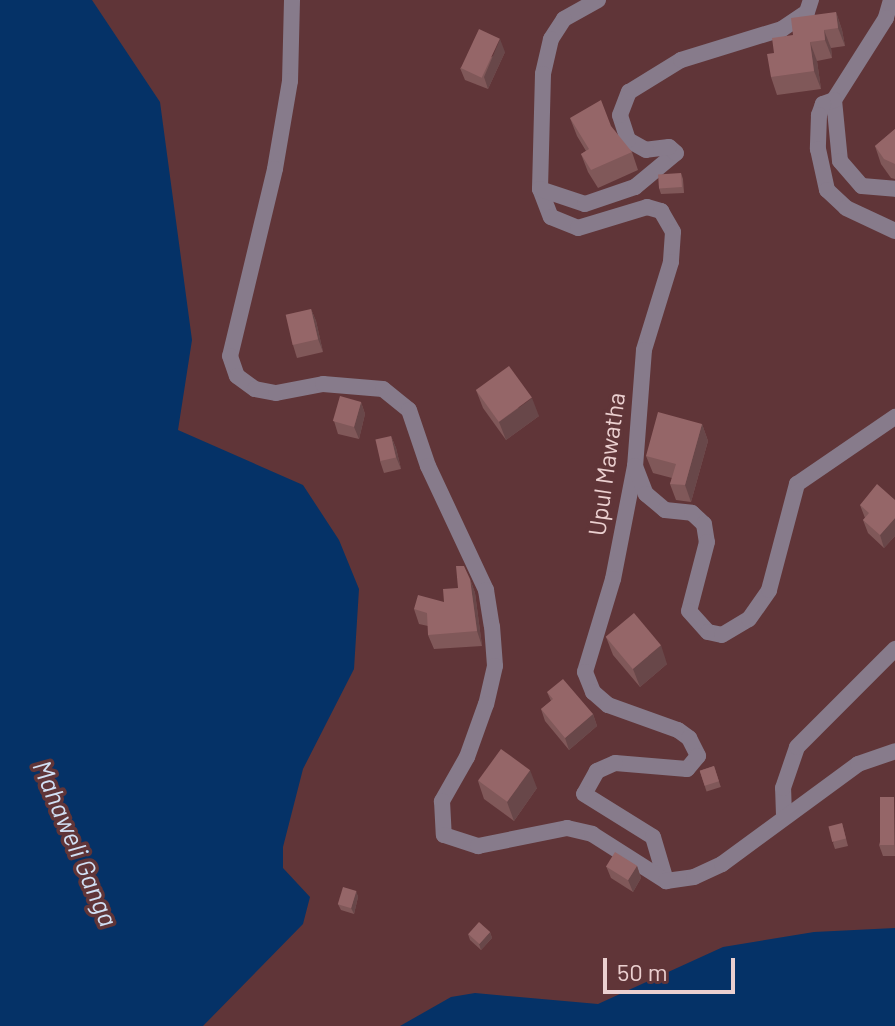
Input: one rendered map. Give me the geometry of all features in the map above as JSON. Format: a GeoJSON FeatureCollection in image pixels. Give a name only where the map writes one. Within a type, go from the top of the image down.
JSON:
{"type":"FeatureCollection","features":[{"type":"Feature","properties":{"kind":"street"},"geometry":{"type":"LineString","coordinates":[[292,0],[290,81],[275,169],[230,356],[237,376],[255,389],[276,393],[323,384],[383,389],[409,410],[428,466],[486,590],[493,639],[495,666],[486,704],[467,757],[442,801],[444,835],[478,846],[567,828],[592,834],[666,881],[694,877],[722,864],[784,815],[858,764],[895,751]]}},
{"type":"Feature","properties":{"kind":"street"},"geometry":{"type":"LineString","coordinates":[[598,0],[564,19],[551,39],[543,74],[540,189],[585,204],[635,187],[676,153],[669,147],[646,150],[628,140],[620,115],[629,92],[681,60],[782,29],[807,12],[811,0]]}},
{"type":"Feature","properties":{"kind":"street"},"geometry":{"type":"LineString","coordinates":[[891,0],[886,18],[834,100],[823,104],[819,115],[818,149],[827,190],[846,208],[895,231]]}},
{"type":"Feature","properties":{"kind":"street"},"geometry":{"type":"LineString","coordinates":[[834,100],[840,161],[862,186],[895,189]]}},
{"type":"Feature","properties":{"kind":"street","name":"Upul Mawatha"},"geometry":{"type":"LineString","coordinates":[[540,189],[551,217],[578,228],[647,207],[661,211],[673,232],[671,262],[644,350],[635,466],[613,579],[585,672],[593,692],[608,705],[678,730],[689,738],[698,756],[687,769],[615,763],[597,771],[584,794],[593,804],[640,824],[653,837],[666,881]]}},
{"type":"Feature","properties":{"kind":"street"},"geometry":{"type":"LineString","coordinates":[[635,466],[646,494],[665,510],[692,513],[704,524],[707,542],[689,611],[708,632],[722,635],[749,619],[769,590],[797,484],[895,417]]}},
{"type":"Feature","properties":{"kind":"street"},"geometry":{"type":"LineString","coordinates":[[784,815],[783,788],[797,747],[895,649]]}},
{"type":"Feature","properties":{"kind":"water","name":"Mahaweli Ganga"},"geometry":{"type":"Polygon","coordinates":[[[0,0],[92,0],[160,102],[192,340],[178,430],[303,485],[339,540],[359,589],[354,669],[303,769],[283,847],[283,868],[310,897],[303,924],[203,1026],[0,1026],[0,0]]]}},
{"type":"Feature","properties":{"kind":"water"},"geometry":{"type":"Polygon","coordinates":[[[895,928],[895,1026],[400,1026],[451,997],[475,993],[598,1004],[723,947],[814,932],[895,928]]]}},
{"type":"Feature","properties":{"kind":"building"},"geometry":{"type":"Polygon","coordinates":[[[836,12],[838,28],[824,30],[825,40],[810,42],[814,71],[771,77],[767,54],[774,53],[772,38],[793,35],[791,18],[836,12]]]}},
{"type":"Feature","properties":{"kind":"building"},"geometry":{"type":"Polygon","coordinates":[[[479,29],[500,39],[482,78],[461,68],[479,29]]]}},
{"type":"Feature","properties":{"kind":"building"},"geometry":{"type":"Polygon","coordinates":[[[601,100],[611,126],[632,152],[591,170],[581,154],[589,149],[570,118],[601,100]]]}},
{"type":"Feature","properties":{"kind":"building"},"geometry":{"type":"Polygon","coordinates":[[[895,129],[895,164],[884,159],[875,146],[895,129]]]}},
{"type":"Feature","properties":{"kind":"building"},"geometry":{"type":"Polygon","coordinates":[[[681,173],[682,187],[659,189],[658,175],[681,173]]]}},
{"type":"Feature","properties":{"kind":"building"},"geometry":{"type":"Polygon","coordinates":[[[311,309],[318,339],[293,345],[286,315],[311,309]]]}},
{"type":"Feature","properties":{"kind":"building"},"geometry":{"type":"Polygon","coordinates":[[[509,366],[532,398],[499,422],[476,390],[509,366]]]}},
{"type":"Feature","properties":{"kind":"building"},"geometry":{"type":"Polygon","coordinates":[[[340,396],[361,402],[354,427],[333,421],[340,396]]]}},
{"type":"Feature","properties":{"kind":"building"},"geometry":{"type":"Polygon","coordinates":[[[658,412],[702,424],[685,485],[670,484],[676,464],[646,456],[658,412]]]}},
{"type":"Feature","properties":{"kind":"building"},"geometry":{"type":"Polygon","coordinates":[[[391,436],[396,457],[380,461],[375,440],[391,436]]]}},
{"type":"Feature","properties":{"kind":"building"},"geometry":{"type":"Polygon","coordinates":[[[877,484],[895,500],[895,518],[880,535],[863,520],[869,513],[860,505],[877,484]]]}},
{"type":"Feature","properties":{"kind":"building"},"geometry":{"type":"Polygon","coordinates":[[[456,566],[464,566],[470,579],[477,631],[428,635],[427,613],[414,609],[418,595],[444,602],[443,589],[458,588],[456,566]]]}},
{"type":"Feature","properties":{"kind":"building"},"geometry":{"type":"Polygon","coordinates":[[[634,613],[661,645],[633,669],[606,637],[634,613]]]}},
{"type":"Feature","properties":{"kind":"building"},"geometry":{"type":"Polygon","coordinates":[[[563,679],[593,714],[565,738],[541,709],[553,699],[547,692],[563,679]]]}},
{"type":"Feature","properties":{"kind":"building"},"geometry":{"type":"Polygon","coordinates":[[[501,749],[530,770],[507,802],[478,781],[501,749]]]}},
{"type":"Feature","properties":{"kind":"building"},"geometry":{"type":"Polygon","coordinates":[[[714,766],[719,781],[705,786],[700,771],[714,766]]]}},
{"type":"Feature","properties":{"kind":"building"},"geometry":{"type":"Polygon","coordinates":[[[880,797],[894,797],[894,845],[880,845],[880,797]]]}},
{"type":"Feature","properties":{"kind":"building"},"geometry":{"type":"Polygon","coordinates":[[[842,823],[846,839],[832,842],[828,826],[842,823]]]}},
{"type":"Feature","properties":{"kind":"building"},"geometry":{"type":"Polygon","coordinates":[[[615,852],[637,866],[628,880],[606,866],[615,852]]]}},
{"type":"Feature","properties":{"kind":"building"},"geometry":{"type":"Polygon","coordinates":[[[343,887],[356,891],[351,908],[338,904],[343,887]]]}},
{"type":"Feature","properties":{"kind":"building"},"geometry":{"type":"Polygon","coordinates":[[[479,922],[490,932],[479,944],[468,934],[479,922]]]}}]}
